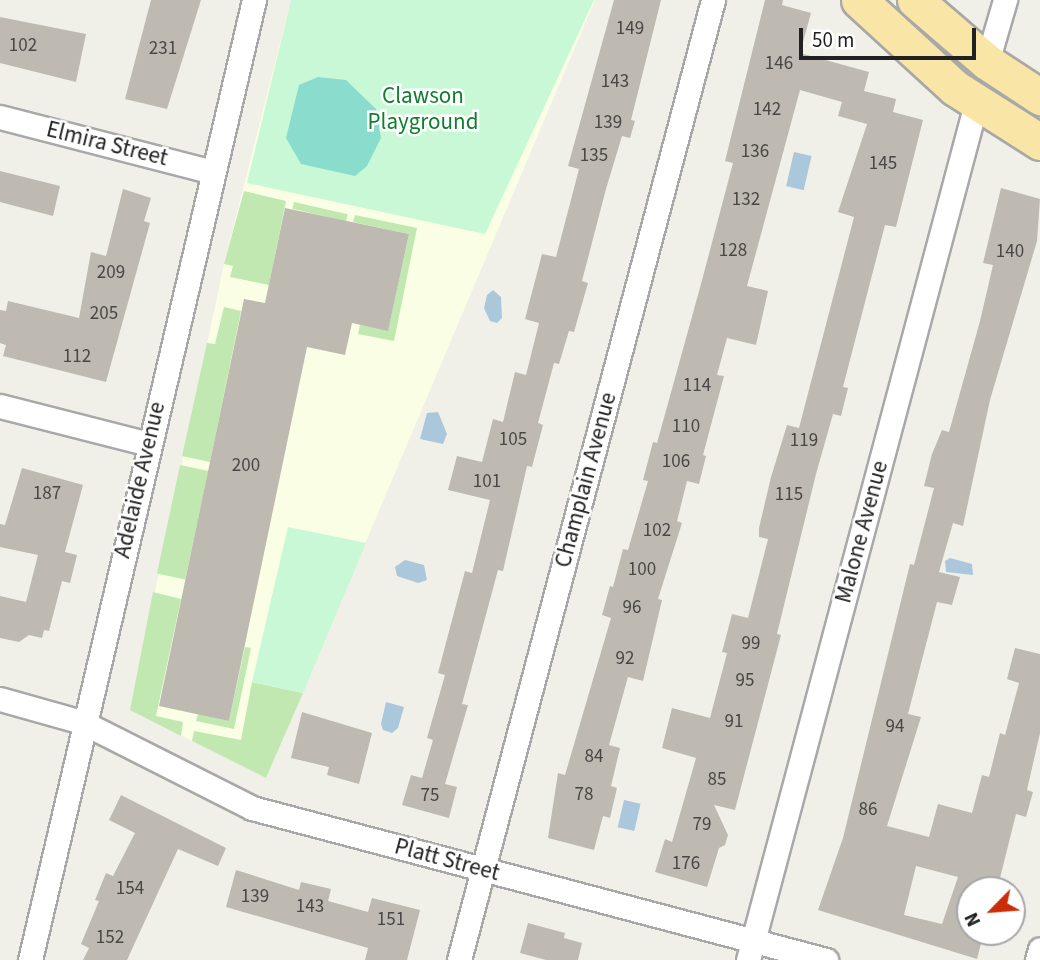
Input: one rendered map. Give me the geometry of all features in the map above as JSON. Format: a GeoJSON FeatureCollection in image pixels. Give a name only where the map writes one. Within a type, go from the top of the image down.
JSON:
{"type":"FeatureCollection","features":[{"type":"Feature","properties":{"kind":"main road"},"geometry":{"type":"LineString","coordinates":[[859,0],[921,61],[976,104],[1040,142]]}},
{"type":"Feature","properties":{"kind":"main road"},"geometry":{"type":"LineString","coordinates":[[915,0],[987,62],[1040,97]]}},
{"type":"Feature","properties":{"kind":"street","name":"Adelaide Avenue"},"geometry":{"type":"LineString","coordinates":[[30,960],[82,722],[254,0]]}},
{"type":"Feature","properties":{"kind":"street","name":"Champlain Avenue"},"geometry":{"type":"LineString","coordinates":[[459,960],[713,0]]}},
{"type":"Feature","properties":{"kind":"street"},"geometry":{"type":"LineString","coordinates":[[987,62],[1005,0]]}},
{"type":"Feature","properties":{"kind":"street","name":"Malone Avenue"},"geometry":{"type":"LineString","coordinates":[[751,950],[976,104]]}},
{"type":"Feature","properties":{"kind":"street","name":"Elmira Street"},"geometry":{"type":"LineString","coordinates":[[0,117],[213,172]]}},
{"type":"Feature","properties":{"kind":"street"},"geometry":{"type":"LineString","coordinates":[[0,406],[149,444]]}},
{"type":"Feature","properties":{"kind":"street","name":"Platt Street"},"geometry":{"type":"LineString","coordinates":[[0,699],[82,722],[252,808],[483,870],[751,950],[826,960]]}},
{"type":"Feature","properties":{"kind":"street"},"geometry":{"type":"LineString","coordinates":[[1037,960],[1040,949]]}},
{"type":"Feature","properties":{"kind":"shaded area"},"geometry":{"type":"Polygon","coordinates":[[[291,0],[595,0],[266,778],[130,710],[224,264],[291,0]]]}},
{"type":"Feature","properties":{"kind":"shaded area"},"geometry":{"type":"Polygon","coordinates":[[[318,77],[346,80],[376,109],[381,138],[367,166],[355,176],[301,164],[286,138],[299,85],[318,77]]]}},
{"type":"Feature","properties":{"kind":"shaded area"},"geometry":{"type":"Polygon","coordinates":[[[794,152],[812,156],[804,190],[786,186],[794,152]]]}},
{"type":"Feature","properties":{"kind":"shaded area"},"geometry":{"type":"Polygon","coordinates":[[[493,290],[501,297],[502,318],[497,323],[490,321],[484,308],[487,295],[493,290]]]}},
{"type":"Feature","properties":{"kind":"shaded area"},"geometry":{"type":"Polygon","coordinates":[[[438,412],[447,434],[443,444],[420,439],[427,413],[438,412]]]}},
{"type":"Feature","properties":{"kind":"shaded area"},"geometry":{"type":"Polygon","coordinates":[[[950,558],[972,564],[973,575],[946,572],[945,561],[950,558]]]}},
{"type":"Feature","properties":{"kind":"shaded area"},"geometry":{"type":"Polygon","coordinates":[[[405,560],[424,565],[427,580],[418,583],[397,576],[395,567],[405,560]]]}},
{"type":"Feature","properties":{"kind":"shaded area"},"geometry":{"type":"Polygon","coordinates":[[[386,702],[404,707],[398,728],[392,733],[383,730],[381,724],[386,702]]]}},
{"type":"Feature","properties":{"kind":"shaded area"},"geometry":{"type":"Polygon","coordinates":[[[624,800],[641,804],[634,831],[618,827],[624,800]]]}},
{"type":"Feature","properties":{"kind":"green space","name":"Clawson Playground"},"geometry":{"type":"Polygon","coordinates":[[[291,0],[594,0],[485,234],[247,183],[291,0]]]}},
{"type":"Feature","properties":{"kind":"green space"},"geometry":{"type":"Polygon","coordinates":[[[244,191],[286,201],[269,285],[230,277],[233,266],[224,264],[244,191]]]}},
{"type":"Feature","properties":{"kind":"green space"},"geometry":{"type":"Polygon","coordinates":[[[294,202],[348,214],[346,221],[292,209],[294,202]]]}},
{"type":"Feature","properties":{"kind":"green space"},"geometry":{"type":"Polygon","coordinates":[[[355,215],[417,228],[394,341],[358,334],[360,325],[388,330],[409,234],[353,222],[355,215]]]}},
{"type":"Feature","properties":{"kind":"green space"},"geometry":{"type":"Polygon","coordinates":[[[224,307],[241,311],[210,462],[182,456],[207,343],[215,344],[224,307]]]}},
{"type":"Feature","properties":{"kind":"green space"},"geometry":{"type":"Polygon","coordinates":[[[180,465],[208,471],[185,580],[157,574],[180,465]]]}},
{"type":"Feature","properties":{"kind":"green space"},"geometry":{"type":"Polygon","coordinates":[[[288,527],[366,543],[303,693],[252,682],[288,527]]]}},
{"type":"Feature","properties":{"kind":"green space"},"geometry":{"type":"Polygon","coordinates":[[[153,592],[181,599],[156,716],[183,722],[181,736],[130,710],[153,592]]]}},
{"type":"Feature","properties":{"kind":"green space"},"geometry":{"type":"Polygon","coordinates":[[[245,647],[251,648],[234,729],[196,721],[198,714],[229,721],[245,647]]]}},
{"type":"Feature","properties":{"kind":"green space"},"geometry":{"type":"Polygon","coordinates":[[[252,682],[303,693],[266,778],[192,741],[194,731],[241,740],[252,682]]]}},
{"type":"Feature","properties":{"kind":"building"},"geometry":{"type":"Polygon","coordinates":[[[151,0],[201,0],[167,109],[125,99],[151,0]]]}},
{"type":"Feature","properties":{"kind":"building"},"geometry":{"type":"Polygon","coordinates":[[[614,0],[661,0],[631,120],[635,121],[630,138],[622,136],[606,189],[582,281],[588,283],[574,332],[569,331],[559,364],[554,363],[538,423],[543,425],[532,467],[527,466],[503,571],[498,570],[462,704],[468,705],[445,784],[457,787],[449,818],[402,805],[411,775],[422,778],[433,740],[427,738],[445,675],[438,673],[465,571],[472,573],[490,500],[448,490],[457,456],[482,462],[493,419],[503,422],[515,372],[526,375],[539,323],[525,319],[542,254],[556,257],[579,169],[568,166],[614,0]]]}},
{"type":"Feature","properties":{"kind":"building"},"geometry":{"type":"Polygon","coordinates":[[[765,0],[783,0],[782,5],[811,13],[800,53],[869,72],[864,91],[896,99],[893,112],[923,120],[896,227],[885,225],[843,387],[848,388],[841,416],[833,414],[816,474],[777,634],[781,635],[735,810],[714,805],[728,835],[725,845],[719,848],[707,887],[655,872],[665,839],[672,842],[696,758],[662,748],[672,708],[710,718],[727,653],[722,652],[732,614],[748,618],[768,539],[759,537],[759,528],[771,477],[787,425],[799,428],[854,217],[838,212],[867,124],[838,116],[842,102],[800,90],[747,286],[768,291],[756,345],[727,338],[717,375],[724,376],[703,455],[706,456],[699,484],[687,481],[677,521],[682,523],[658,599],[662,600],[643,681],[628,677],[609,745],[620,748],[611,786],[617,788],[610,818],[603,816],[594,850],[548,838],[558,773],[565,775],[611,618],[602,615],[623,549],[628,550],[648,481],[643,480],[653,442],[657,443],[733,163],[725,161],[765,0]]]}},
{"type":"Feature","properties":{"kind":"building"},"geometry":{"type":"Polygon","coordinates":[[[0,17],[86,34],[76,82],[0,63],[0,17]]]}},
{"type":"Feature","properties":{"kind":"building"},"geometry":{"type":"Polygon","coordinates":[[[0,171],[60,186],[53,216],[0,202],[0,171]]]}},
{"type":"Feature","properties":{"kind":"building"},"geometry":{"type":"Polygon","coordinates":[[[1001,188],[1040,199],[1037,241],[990,400],[963,526],[953,523],[939,572],[960,577],[952,605],[937,602],[908,714],[921,717],[887,826],[929,837],[938,804],[972,813],[982,775],[989,777],[1000,733],[1005,735],[1019,683],[1007,679],[1015,648],[1040,654],[1040,733],[1027,790],[1033,792],[1026,817],[1016,814],[1000,876],[956,876],[916,866],[904,915],[942,924],[956,883],[956,946],[980,946],[977,959],[818,910],[843,838],[910,564],[914,565],[934,488],[924,486],[932,454],[942,430],[949,432],[993,265],[983,263],[1001,188]]]}},
{"type":"Feature","properties":{"kind":"building"},"geometry":{"type":"Polygon","coordinates":[[[123,189],[151,198],[144,221],[150,223],[106,382],[3,356],[6,345],[0,343],[0,310],[6,311],[8,301],[79,318],[91,252],[106,256],[123,189]]]}},
{"type":"Feature","properties":{"kind":"building"},"geometry":{"type":"Polygon","coordinates":[[[285,208],[409,234],[388,331],[352,323],[345,355],[307,347],[229,721],[159,706],[244,299],[265,303],[285,208]]]}},
{"type":"Feature","properties":{"kind":"building"},"geometry":{"type":"Polygon","coordinates":[[[22,468],[83,485],[65,552],[77,555],[70,583],[62,581],[49,631],[44,630],[42,638],[29,635],[19,642],[0,638],[0,596],[26,602],[38,555],[0,547],[0,524],[5,525],[22,468]]]}},
{"type":"Feature","properties":{"kind":"building"},"geometry":{"type":"Polygon","coordinates":[[[302,712],[372,733],[359,784],[327,775],[329,767],[291,758],[302,712]]]}},
{"type":"Feature","properties":{"kind":"building"},"geometry":{"type":"Polygon","coordinates":[[[121,795],[226,848],[218,866],[178,849],[127,960],[83,960],[89,948],[81,944],[99,901],[95,900],[106,873],[113,876],[135,833],[109,820],[121,795]]]}},
{"type":"Feature","properties":{"kind":"building"},"geometry":{"type":"Polygon","coordinates":[[[236,870],[299,890],[301,882],[331,889],[328,901],[368,912],[372,898],[420,910],[407,960],[365,960],[368,948],[226,907],[236,870]]]}},
{"type":"Feature","properties":{"kind":"building"},"geometry":{"type":"Polygon","coordinates":[[[528,923],[565,933],[564,938],[582,943],[578,960],[546,960],[520,953],[528,923]]]}}]}
